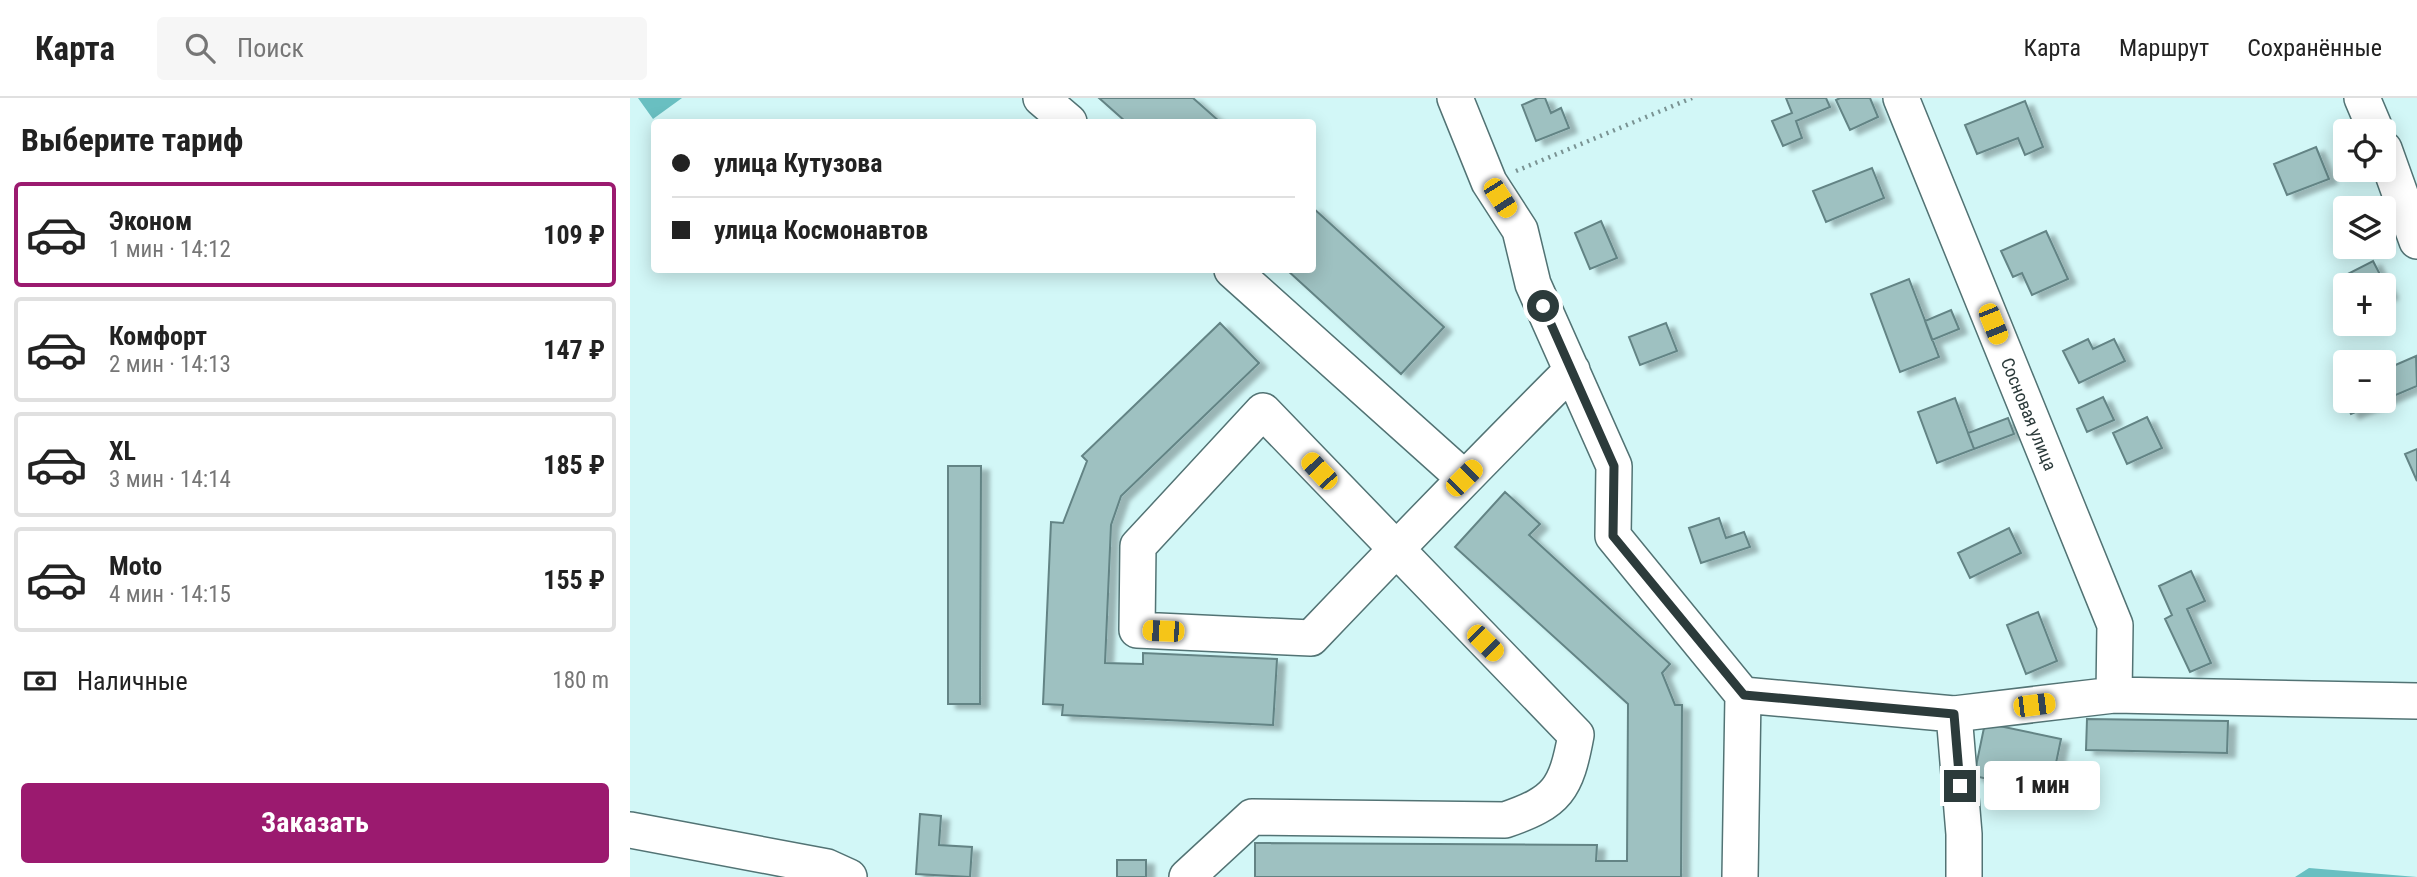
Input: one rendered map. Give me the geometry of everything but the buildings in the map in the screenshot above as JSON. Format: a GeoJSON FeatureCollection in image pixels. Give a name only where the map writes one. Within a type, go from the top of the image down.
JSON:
{"type":"FeatureCollection","features":[{"type":"Feature","properties":{"kind":"street"},"geometry":{"type":"LineString","coordinates":[[1041,98],[1066,119]]}},
{"type":"Feature","properties":{"kind":"street"},"geometry":{"type":"LineString","coordinates":[[1455,98],[1489,182],[1520,230],[1533,284],[1614,466],[1613,536],[1744,695],[1740,877]]}},
{"type":"Feature","properties":{"kind":"street","name":"Сосновая улица"},"geometry":{"type":"LineString","coordinates":[[1901,98],[2115,625],[2114,695]]}},
{"type":"Feature","properties":{"kind":"street"},"geometry":{"type":"LineString","coordinates":[[2362,98],[2371,119]]}},
{"type":"Feature","properties":{"kind":"street"},"geometry":{"type":"LineString","coordinates":[[2396,182],[2417,241]]}},
{"type":"Feature","properties":{"kind":"street"},"geometry":{"type":"LineString","coordinates":[[1236,273],[1464,478]]}},
{"type":"Feature","properties":{"kind":"street"},"geometry":{"type":"LineString","coordinates":[[1187,877],[1252,817],[1505,820],[1531,811],[1554,796],[1570,769],[1576,735],[1394,551],[1263,411],[1138,546],[1137,630],[1311,638],[1394,551],[1464,478],[1572,370]]}},
{"type":"Feature","properties":{"kind":"street"},"geometry":{"type":"LineString","coordinates":[[1744,695],[1954,714],[2114,695],[2417,701]]}},
{"type":"Feature","properties":{"kind":"street"},"geometry":{"type":"LineString","coordinates":[[1954,714],[1964,834],[1964,877]]}},
{"type":"Feature","properties":{"kind":"street"},"geometry":{"type":"LineString","coordinates":[[630,830],[834,874]]}},
{"type":"Feature","properties":{"kind":"path"},"geometry":{"type":"LineString","coordinates":[[1489,182],[1692,98]]}},
{"type":"Feature","properties":{"kind":"shaded area"},"geometry":{"type":"Polygon","coordinates":[[[638,98],[682,98],[653,119],[638,98]]]}},
{"type":"Feature","properties":{"kind":"shaded area"},"geometry":{"type":"Polygon","coordinates":[[[2309,868],[2417,877],[2295,877],[2309,868]]]}},
{"type":"Feature","properties":{"kind":"route"},"geometry":{"type":"LineString","coordinates":[[1543,306],[1614,466],[1613,536],[1744,695],[1954,714],[1960,786]]}}]}
